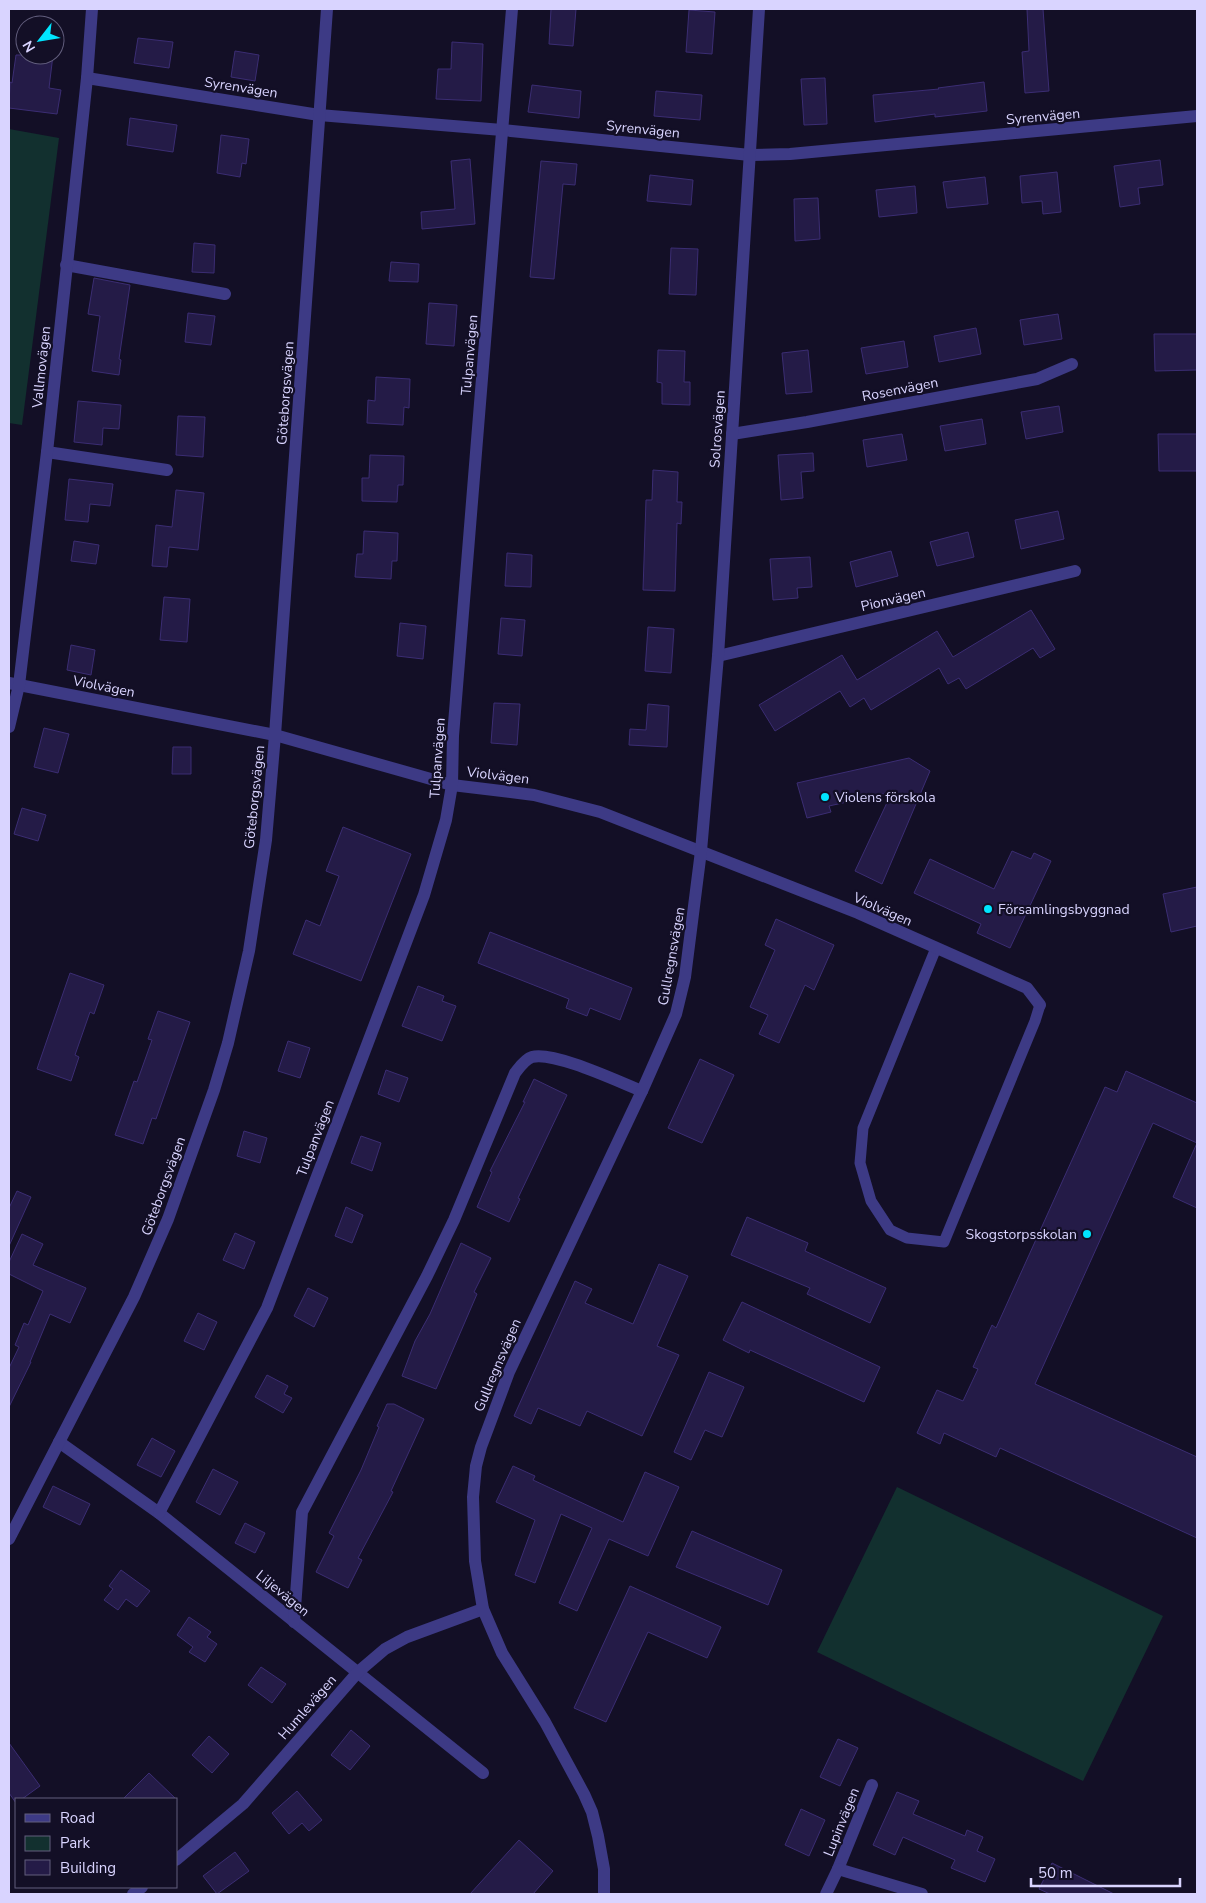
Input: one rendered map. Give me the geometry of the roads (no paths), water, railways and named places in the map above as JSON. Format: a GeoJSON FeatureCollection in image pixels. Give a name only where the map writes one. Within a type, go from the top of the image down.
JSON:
{"type":"FeatureCollection","features":[{"type":"Feature","properties":{"kind":"street","name":"Vallmovägen"},"geometry":{"type":"LineString","coordinates":[[9,727],[48,452],[87,78],[92,9]]}},
{"type":"Feature","properties":{"kind":"street","name":"Göteborgsvägen"},"geometry":{"type":"LineString","coordinates":[[9,1539],[134,1297],[168,1219],[214,1090],[228,1043],[249,951],[266,840],[275,735],[327,9]]}},
{"type":"Feature","properties":{"kind":"street","name":"Tulpanvägen"},"geometry":{"type":"LineString","coordinates":[[158,1513],[267,1308],[424,895],[446,820],[452,785],[455,716],[512,9]]}},
{"type":"Feature","properties":{"kind":"street","name":"Solrosvägen"},"geometry":{"type":"LineString","coordinates":[[701,851],[718,656],[759,9]]}},
{"type":"Feature","properties":{"kind":"street","name":"Syrenvägen"},"geometry":{"type":"LineString","coordinates":[[87,78],[320,115],[502,130],[750,155],[790,154],[1197,116]]}},
{"type":"Feature","properties":{"kind":"street"},"geometry":{"type":"LineString","coordinates":[[66,265],[225,294]]}},
{"type":"Feature","properties":{"kind":"street","name":"Rosenvägen"},"geometry":{"type":"LineString","coordinates":[[732,434],[807,422],[1037,379],[1072,364]]}},
{"type":"Feature","properties":{"kind":"street"},"geometry":{"type":"LineString","coordinates":[[48,452],[167,470]]}},
{"type":"Feature","properties":{"kind":"street","name":"Pionvägen"},"geometry":{"type":"LineString","coordinates":[[718,656],[1075,571]]}},
{"type":"Feature","properties":{"kind":"street","name":"Violvägen"},"geometry":{"type":"LineString","coordinates":[[14,684],[275,735],[452,785],[534,795],[600,812],[858,913],[1027,988],[1040,1005]]}},
{"type":"Feature","properties":{"kind":"street","name":"Gullregnsvägen"},"geometry":{"type":"LineString","coordinates":[[604,1894],[604,1869],[592,1812],[545,1722],[502,1653],[483,1609],[475,1561],[473,1497],[476,1466],[485,1433],[509,1372],[642,1091],[676,1014],[681,998],[690,943],[701,851]]}},
{"type":"Feature","properties":{"kind":"street"},"geometry":{"type":"LineString","coordinates":[[294,1622],[302,1512],[427,1276],[454,1220],[515,1073],[530,1058],[541,1056],[558,1059],[642,1091]]}},
{"type":"Feature","properties":{"kind":"street","name":"Liljevägen"},"geometry":{"type":"LineString","coordinates":[[59,1442],[158,1513],[483,1773]]}},
{"type":"Feature","properties":{"kind":"street","name":"Humlevägen"},"geometry":{"type":"LineString","coordinates":[[178,1858],[244,1804],[358,1672],[386,1649],[407,1637],[483,1609]]}},
{"type":"Feature","properties":{"kind":"street","name":"Lupinvägen"},"geometry":{"type":"LineString","coordinates":[[826,1894],[872,1785]]}},
{"type":"Feature","properties":{"kind":"street","name":"Lupinvägen"},"geometry":{"type":"LineString","coordinates":[[838,1869],[922,1894]]}},
{"type":"Feature","properties":{"kind":"lane","name":"Violvägen"},"geometry":{"type":"LineString","coordinates":[[936,948],[863,1128],[860,1163],[871,1201],[890,1230],[907,1238],[944,1242],[1040,1005]]}},
{"type":"Feature","properties":{"kind":"place","name":"Violens förskola"},"geometry":{"type":"Point","coordinates":[825,797]}},
{"type":"Feature","properties":{"kind":"place","name":"Församlingsbyggnad"},"geometry":{"type":"Point","coordinates":[988,909]}},
{"type":"Feature","properties":{"kind":"place","name":"Skogstorpsskolan"},"geometry":{"type":"Point","coordinates":[1087,1234]}}]}
